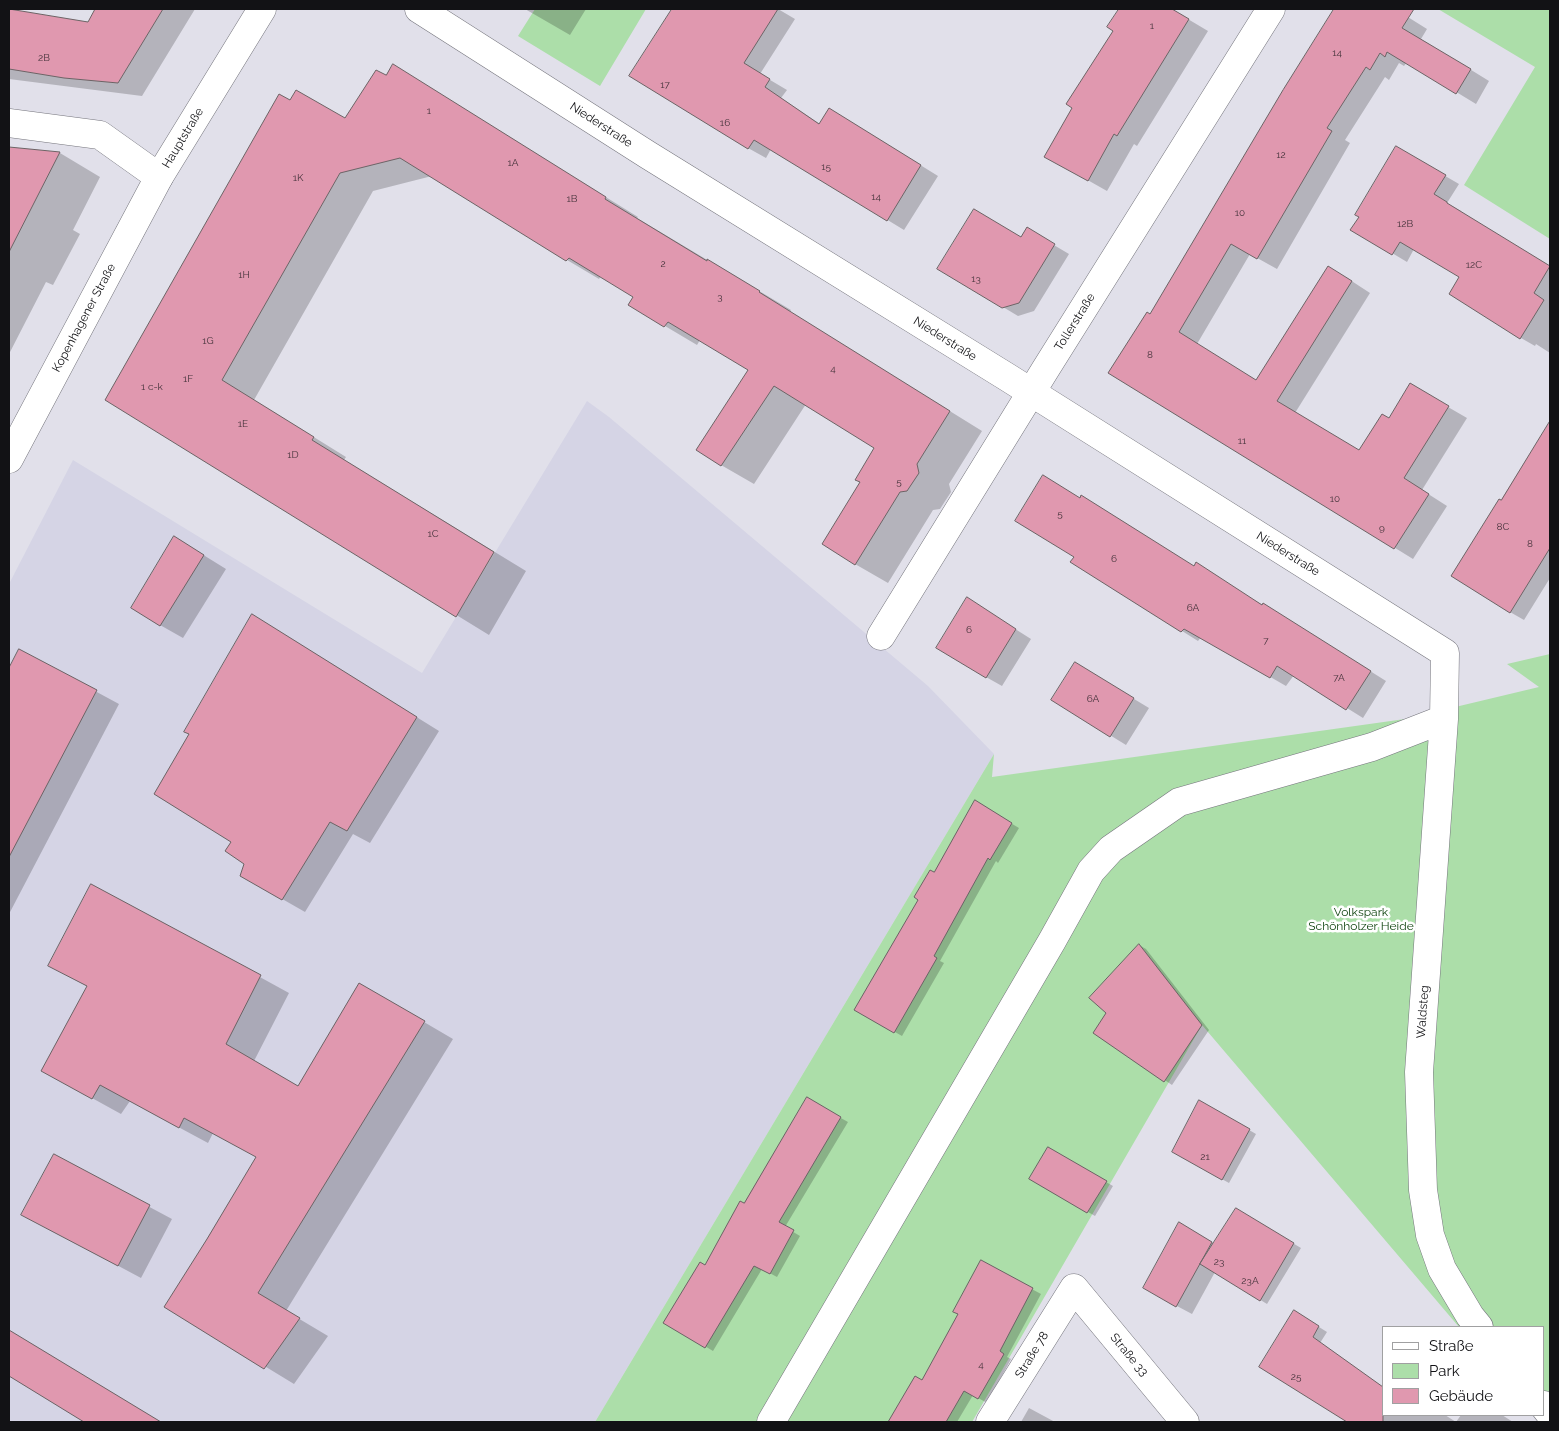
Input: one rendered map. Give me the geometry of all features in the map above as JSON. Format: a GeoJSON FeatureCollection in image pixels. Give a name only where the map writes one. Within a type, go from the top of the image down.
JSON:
{"type":"FeatureCollection","features":[{"type":"Feature","properties":{"kind":"street","name":"Hauptstraße"},"geometry":{"type":"LineString","coordinates":[[9,123],[100,135],[159,177],[262,9]]}},
{"type":"Feature","properties":{"kind":"street","name":"Niederstraße"},"geometry":{"type":"LineString","coordinates":[[419,9],[648,155],[1446,654],[1444,684]]}},
{"type":"Feature","properties":{"kind":"street","name":"Tollerstraße"},"geometry":{"type":"LineString","coordinates":[[881,636],[1271,9]]}},
{"type":"Feature","properties":{"kind":"street","name":"Kopenhagener Straße"},"geometry":{"type":"LineString","coordinates":[[9,459],[159,177]]}},
{"type":"Feature","properties":{"kind":"street","name":"Waldsteg"},"geometry":{"type":"LineString","coordinates":[[1444,684],[1444,719],[1419,1072],[1423,1190],[1430,1235],[1442,1269],[1470,1316],[1478,1326]]}},
{"type":"Feature","properties":{"kind":"street"},"geometry":{"type":"LineString","coordinates":[[771,1422],[1091,872],[1111,849],[1179,802],[1372,747],[1444,719]]}},
{"type":"Feature","properties":{"kind":"street","name":"Straße 78"},"geometry":{"type":"LineString","coordinates":[[990,1422],[1074,1288]]}},
{"type":"Feature","properties":{"kind":"street","name":"Straße 33"},"geometry":{"type":"LineString","coordinates":[[1074,1288],[1185,1422]]}},
{"type":"Feature","properties":{"kind":"shaded area"},"geometry":{"type":"Polygon","coordinates":[[[587,401],[609,417],[928,686],[994,754],[595,1422],[9,1422],[9,584],[73,460],[422,673],[587,401]]]}},
{"type":"Feature","properties":{"kind":"green space"},"geometry":{"type":"Polygon","coordinates":[[[535,9],[646,9],[600,86],[518,36],[535,9]]]}},
{"type":"Feature","properties":{"kind":"green space"},"geometry":{"type":"Polygon","coordinates":[[[1438,9],[1550,9],[1550,239],[1464,185],[1535,67],[1438,9]]]}},
{"type":"Feature","properties":{"kind":"green space","name":"Volkspark Schönholzer Heide"},"geometry":{"type":"Polygon","coordinates":[[[1550,654],[1550,1400],[1544,1396],[1544,1326],[1458,1326],[1202,1025],[972,1422],[595,1422],[994,754],[992,777],[1405,719],[1539,687],[1507,664],[1550,654]]]}},
{"type":"Feature","properties":{"kind":"building"},"geometry":{"type":"Polygon","coordinates":[[[9,9],[88,22],[95,9],[163,9],[118,83],[64,78],[9,69],[9,9]]]}},
{"type":"Feature","properties":{"kind":"building"},"geometry":{"type":"Polygon","coordinates":[[[672,9],[778,9],[744,63],[770,79],[765,87],[819,124],[829,108],[921,165],[887,221],[754,140],[748,149],[629,76],[672,9]]]}},
{"type":"Feature","properties":{"kind":"building"},"geometry":{"type":"Polygon","coordinates":[[[1119,9],[1172,9],[1189,19],[1117,136],[1114,134],[1088,181],[1044,157],[1072,108],[1066,104],[1113,31],[1107,27],[1119,9]]]}},
{"type":"Feature","properties":{"kind":"building"},"geometry":{"type":"Polygon","coordinates":[[[1334,9],[1414,9],[1402,28],[1471,69],[1456,94],[1387,52],[1385,57],[1380,53],[1370,70],[1366,67],[1327,128],[1332,131],[1257,259],[1231,244],[1179,332],[1256,380],[1328,266],[1352,281],[1277,401],[1359,450],[1382,414],[1389,418],[1410,383],[1449,406],[1404,478],[1429,494],[1394,549],[1108,373],[1147,312],[1150,314],[1283,90],[1334,9]]]}},
{"type":"Feature","properties":{"kind":"building"},"geometry":{"type":"Polygon","coordinates":[[[393,64],[606,197],[605,199],[760,291],[950,411],[917,464],[919,473],[907,491],[900,492],[855,565],[822,544],[860,482],[855,480],[874,448],[774,386],[721,466],[696,450],[748,370],[668,322],[664,327],[628,305],[633,297],[569,258],[566,261],[400,158],[340,173],[222,380],[314,437],[312,440],[494,552],[456,617],[105,400],[279,94],[290,100],[296,90],[345,118],[376,70],[386,75],[393,64]]]}},
{"type":"Feature","properties":{"kind":"building"},"geometry":{"type":"Polygon","coordinates":[[[1396,146],[1446,175],[1434,194],[1550,266],[1534,293],[1544,300],[1520,339],[1449,294],[1459,277],[1400,242],[1392,255],[1350,230],[1359,217],[1355,215],[1396,146]]]}},
{"type":"Feature","properties":{"kind":"building"},"geometry":{"type":"Polygon","coordinates":[[[9,147],[60,152],[9,252],[9,147]]]}},
{"type":"Feature","properties":{"kind":"building"},"geometry":{"type":"Polygon","coordinates":[[[974,209],[1021,237],[1027,227],[1055,244],[1019,303],[1002,308],[937,269],[974,209]]]}},
{"type":"Feature","properties":{"kind":"building"},"geometry":{"type":"Polygon","coordinates":[[[1550,421],[1550,548],[1510,613],[1451,576],[1550,421]]]}},
{"type":"Feature","properties":{"kind":"building"},"geometry":{"type":"Polygon","coordinates":[[[1043,475],[1080,498],[1081,495],[1194,566],[1196,562],[1262,605],[1263,603],[1371,671],[1346,710],[1277,666],[1270,678],[1184,629],[1181,632],[1070,562],[1074,557],[1015,521],[1043,475]]]}},
{"type":"Feature","properties":{"kind":"building"},"geometry":{"type":"Polygon","coordinates":[[[174,536],[204,555],[160,626],[131,608],[174,536]]]}},
{"type":"Feature","properties":{"kind":"building"},"geometry":{"type":"Polygon","coordinates":[[[967,597],[1016,629],[986,678],[936,648],[967,597]]]}},
{"type":"Feature","properties":{"kind":"building"},"geometry":{"type":"Polygon","coordinates":[[[252,614],[417,717],[347,831],[330,822],[282,900],[240,876],[244,864],[225,851],[231,842],[154,794],[189,734],[184,732],[252,614]]]}},
{"type":"Feature","properties":{"kind":"building"},"geometry":{"type":"Polygon","coordinates":[[[19,649],[97,690],[9,857],[9,668],[19,649]]]}},
{"type":"Feature","properties":{"kind":"building"},"geometry":{"type":"Polygon","coordinates":[[[1075,662],[1134,698],[1110,737],[1051,700],[1075,662]]]}},
{"type":"Feature","properties":{"kind":"building"},"geometry":{"type":"Polygon","coordinates":[[[975,800],[1012,823],[990,860],[988,858],[934,956],[937,958],[894,1033],[854,1010],[918,900],[914,897],[930,870],[934,872],[975,800]]]}},
{"type":"Feature","properties":{"kind":"building"},"geometry":{"type":"Polygon","coordinates":[[[91,884],[261,975],[226,1044],[298,1086],[359,983],[425,1021],[258,1293],[300,1318],[264,1369],[164,1307],[256,1157],[184,1118],[179,1128],[100,1085],[92,1099],[41,1071],[87,986],[48,966],[91,884]]]}},
{"type":"Feature","properties":{"kind":"building"},"geometry":{"type":"Polygon","coordinates":[[[1139,944],[1202,1025],[1164,1082],[1093,1033],[1106,1013],[1089,998],[1139,944]]]}},
{"type":"Feature","properties":{"kind":"building"},"geometry":{"type":"Polygon","coordinates":[[[807,1097],[841,1117],[779,1222],[794,1230],[770,1274],[754,1266],[705,1348],[663,1323],[700,1262],[705,1265],[740,1201],[744,1203],[807,1097]]]}},
{"type":"Feature","properties":{"kind":"building"},"geometry":{"type":"Polygon","coordinates":[[[1199,1100],[1250,1129],[1222,1180],[1172,1152],[1199,1100]]]}},
{"type":"Feature","properties":{"kind":"building"},"geometry":{"type":"Polygon","coordinates":[[[1048,1147],[1107,1181],[1087,1213],[1029,1179],[1048,1147]]]}},
{"type":"Feature","properties":{"kind":"building"},"geometry":{"type":"Polygon","coordinates":[[[54,1154],[150,1205],[118,1266],[21,1215],[54,1154]]]}},
{"type":"Feature","properties":{"kind":"building"},"geometry":{"type":"Polygon","coordinates":[[[1236,1208],[1294,1243],[1260,1301],[1200,1264],[1236,1208]]]}},
{"type":"Feature","properties":{"kind":"building"},"geometry":{"type":"Polygon","coordinates":[[[1179,1222],[1212,1242],[1176,1307],[1143,1288],[1179,1222]]]}},
{"type":"Feature","properties":{"kind":"building"},"geometry":{"type":"Polygon","coordinates":[[[981,1260],[1033,1288],[1000,1351],[1004,1354],[978,1399],[964,1391],[946,1422],[888,1422],[915,1376],[922,1380],[958,1314],[953,1312],[981,1260]]]}},
{"type":"Feature","properties":{"kind":"building"},"geometry":{"type":"Polygon","coordinates":[[[1294,1310],[1319,1326],[1313,1337],[1382,1386],[1383,1422],[1347,1422],[1259,1367],[1294,1310]]]}},
{"type":"Feature","properties":{"kind":"building"},"geometry":{"type":"Polygon","coordinates":[[[9,1330],[161,1422],[84,1422],[9,1376],[9,1330]]]}}]}
